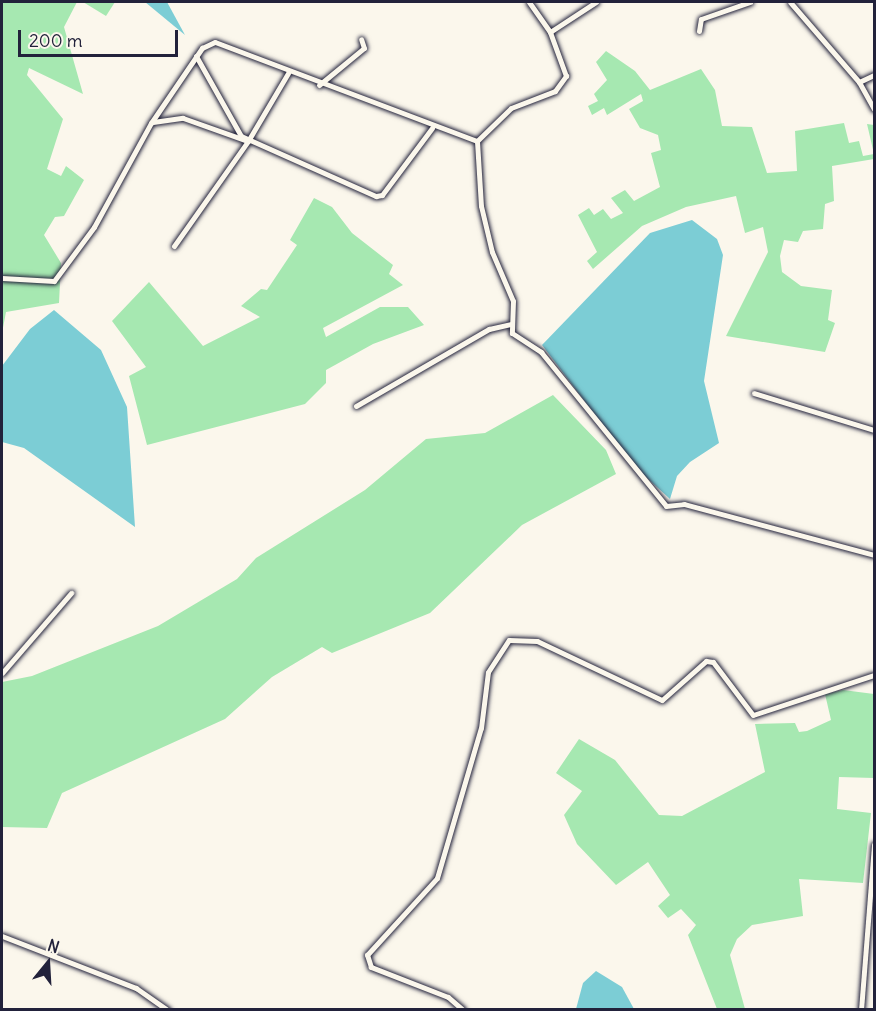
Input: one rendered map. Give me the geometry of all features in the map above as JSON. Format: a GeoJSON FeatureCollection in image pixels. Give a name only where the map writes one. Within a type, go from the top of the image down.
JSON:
{"type":"FeatureCollection","features":[{"type":"Feature","properties":{"kind":"street"},"geometry":{"type":"LineString","coordinates":[[529,2],[550,32],[566,76],[555,91],[511,108],[477,141],[481,206],[492,252],[513,301],[512,333],[541,352],[666,506],[684,504],[874,555]]}},
{"type":"Feature","properties":{"kind":"street"},"geometry":{"type":"LineString","coordinates":[[550,32],[596,2]]}},
{"type":"Feature","properties":{"kind":"street"},"geometry":{"type":"LineString","coordinates":[[699,31],[701,19],[750,2]]}},
{"type":"Feature","properties":{"kind":"street"},"geometry":{"type":"LineString","coordinates":[[790,2],[859,82],[874,109]]}},
{"type":"Feature","properties":{"kind":"street"},"geometry":{"type":"LineString","coordinates":[[319,85],[364,48],[361,39]]}},
{"type":"Feature","properties":{"kind":"street"},"geometry":{"type":"LineString","coordinates":[[2,278],[54,281],[94,227],[151,123],[196,56],[215,42],[288,73],[432,128],[477,141]]}},
{"type":"Feature","properties":{"kind":"street"},"geometry":{"type":"LineString","coordinates":[[196,56],[248,141]]}},
{"type":"Feature","properties":{"kind":"street"},"geometry":{"type":"LineString","coordinates":[[174,246],[248,141],[288,73]]}},
{"type":"Feature","properties":{"kind":"street"},"geometry":{"type":"LineString","coordinates":[[859,82],[874,75]]}},
{"type":"Feature","properties":{"kind":"street"},"geometry":{"type":"LineString","coordinates":[[151,123],[168,116],[183,118],[248,141],[382,195],[432,128]]}},
{"type":"Feature","properties":{"kind":"street"},"geometry":{"type":"LineString","coordinates":[[356,406],[489,329],[511,324]]}},
{"type":"Feature","properties":{"kind":"street"},"geometry":{"type":"LineString","coordinates":[[754,393],[874,430]]}},
{"type":"Feature","properties":{"kind":"street"},"geometry":{"type":"LineString","coordinates":[[2,673],[71,593]]}},
{"type":"Feature","properties":{"kind":"street"},"geometry":{"type":"LineString","coordinates":[[463,1010],[448,997],[370,967],[367,955],[436,878],[481,728],[488,672],[509,640],[537,641],[662,700],[706,661],[713,662],[753,715],[874,675]]}},
{"type":"Feature","properties":{"kind":"street"},"geometry":{"type":"LineString","coordinates":[[861,1010],[874,845]]}},
{"type":"Feature","properties":{"kind":"street"},"geometry":{"type":"LineString","coordinates":[[2,936],[136,988],[168,1010]]}},
{"type":"Feature","properties":{"kind":"green space"},"geometry":{"type":"Polygon","coordinates":[[[2,2],[77,2],[64,27],[83,94],[29,68],[27,75],[63,119],[47,169],[61,176],[66,166],[84,180],[64,216],[55,217],[44,235],[61,263],[59,303],[6,312],[2,333],[2,2]]]}},
{"type":"Feature","properties":{"kind":"green space"},"geometry":{"type":"Polygon","coordinates":[[[83,2],[115,2],[106,16],[83,2]]]}},
{"type":"Feature","properties":{"kind":"green space"},"geometry":{"type":"Polygon","coordinates":[[[606,51],[635,71],[650,90],[701,69],[715,90],[722,126],[752,127],[767,173],[797,171],[795,131],[844,123],[849,143],[859,141],[863,156],[874,154],[874,159],[832,166],[834,201],[825,204],[823,229],[803,231],[798,242],[784,240],[780,256],[782,272],[801,286],[832,290],[828,320],[835,323],[825,352],[726,336],[768,252],[763,227],[745,233],[736,196],[686,207],[642,226],[593,269],[587,261],[597,252],[578,215],[589,208],[594,215],[603,209],[611,219],[623,213],[611,198],[625,190],[634,201],[660,187],[651,153],[661,150],[658,135],[640,128],[629,109],[643,101],[641,94],[607,115],[604,108],[592,115],[588,106],[598,101],[594,94],[607,80],[596,62],[606,51]]]}},
{"type":"Feature","properties":{"kind":"green space"},"geometry":{"type":"Polygon","coordinates":[[[867,124],[874,125],[874,154],[867,124]]]}},
{"type":"Feature","properties":{"kind":"green space"},"geometry":{"type":"Polygon","coordinates":[[[314,198],[332,207],[352,233],[393,265],[389,274],[403,285],[323,328],[326,337],[380,307],[408,307],[424,325],[373,344],[326,370],[326,383],[305,404],[147,445],[129,376],[146,367],[112,321],[149,282],[203,346],[260,317],[241,306],[261,289],[267,290],[297,245],[290,240],[314,198]]]}},
{"type":"Feature","properties":{"kind":"green space"},"geometry":{"type":"Polygon","coordinates":[[[553,395],[606,450],[616,474],[522,525],[430,613],[332,653],[322,647],[272,677],[225,719],[62,793],[47,828],[2,827],[2,682],[32,676],[158,626],[237,579],[256,558],[365,490],[426,439],[485,433],[553,395]]]}},
{"type":"Feature","properties":{"kind":"green space"},"geometry":{"type":"Polygon","coordinates":[[[843,690],[874,694],[874,778],[839,777],[837,809],[871,813],[863,883],[799,879],[803,916],[752,925],[737,939],[730,955],[745,1009],[717,1009],[688,935],[696,925],[681,909],[668,918],[658,906],[670,895],[648,862],[616,885],[577,844],[564,815],[582,791],[556,773],[579,739],[615,760],[659,815],[682,816],[765,772],[755,724],[795,723],[799,732],[807,731],[831,720],[825,694],[843,690]]]}},
{"type":"Feature","properties":{"kind":"water"},"geometry":{"type":"Polygon","coordinates":[[[145,2],[167,2],[185,35],[145,2]]]}},
{"type":"Feature","properties":{"kind":"water"},"geometry":{"type":"Polygon","coordinates":[[[692,220],[717,239],[723,255],[704,381],[719,443],[690,462],[677,476],[670,499],[634,466],[542,345],[650,233],[692,220]]]}},
{"type":"Feature","properties":{"kind":"water"},"geometry":{"type":"Polygon","coordinates":[[[54,310],[101,350],[127,407],[135,527],[24,448],[2,442],[2,366],[30,329],[54,310]]]}},
{"type":"Feature","properties":{"kind":"water"},"geometry":{"type":"Polygon","coordinates":[[[596,971],[622,987],[634,1009],[576,1009],[583,983],[596,971]]]}}]}
